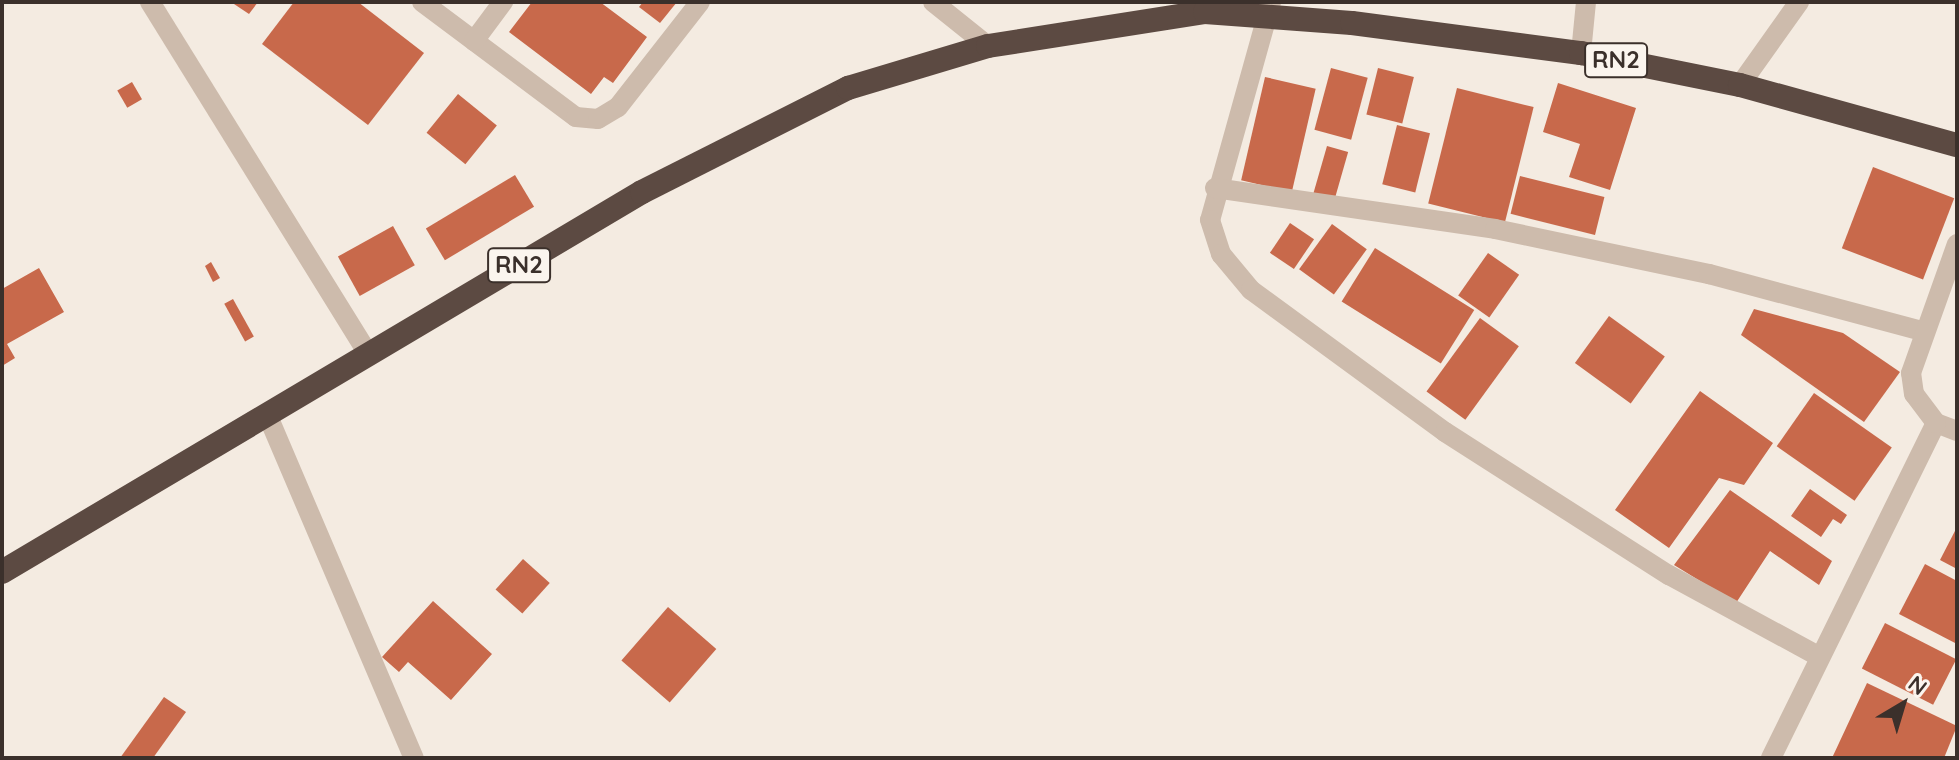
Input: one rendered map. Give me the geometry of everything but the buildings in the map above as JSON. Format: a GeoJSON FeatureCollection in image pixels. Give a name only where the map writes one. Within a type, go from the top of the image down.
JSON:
{"type":"FeatureCollection","features":[{"type":"Feature","properties":{"kind":"highway","name":"RN2"},"geometry":{"type":"LineString","coordinates":[[2,572],[368,354],[753,134],[848,88],[988,46],[1068,31],[1205,12],[1269,9],[1581,53],[1740,85],[1957,145]]}},
{"type":"Feature","properties":{"kind":"street"},"geometry":{"type":"LineString","coordinates":[[150,2],[368,354]]}},
{"type":"Feature","properties":{"kind":"street"},"geometry":{"type":"LineString","coordinates":[[422,2],[576,117],[598,119],[618,107],[700,2]]}},
{"type":"Feature","properties":{"kind":"street"},"geometry":{"type":"LineString","coordinates":[[474,41],[503,2]]}},
{"type":"Feature","properties":{"kind":"street"},"geometry":{"type":"LineString","coordinates":[[933,2],[988,46]]}},
{"type":"Feature","properties":{"kind":"street"},"geometry":{"type":"LineString","coordinates":[[1581,53],[1586,2]]}},
{"type":"Feature","properties":{"kind":"street"},"geometry":{"type":"LineString","coordinates":[[1740,85],[1799,2]]}},
{"type":"Feature","properties":{"kind":"street"},"geometry":{"type":"LineString","coordinates":[[1269,9],[1215,188],[1210,220],[1217,242],[1251,290],[1445,432],[1669,575],[1818,656]]}},
{"type":"Feature","properties":{"kind":"street"},"geometry":{"type":"LineString","coordinates":[[1215,188],[1495,229],[1709,274],[1922,331]]}},
{"type":"Feature","properties":{"kind":"street"},"geometry":{"type":"LineString","coordinates":[[1957,244],[1922,331],[1911,373],[1914,394],[1936,423],[1957,431]]}},
{"type":"Feature","properties":{"kind":"street"},"geometry":{"type":"LineString","coordinates":[[267,414],[414,758]]}},
{"type":"Feature","properties":{"kind":"street"},"geometry":{"type":"LineString","coordinates":[[1771,758],[1818,656],[1936,423]]}}]}
